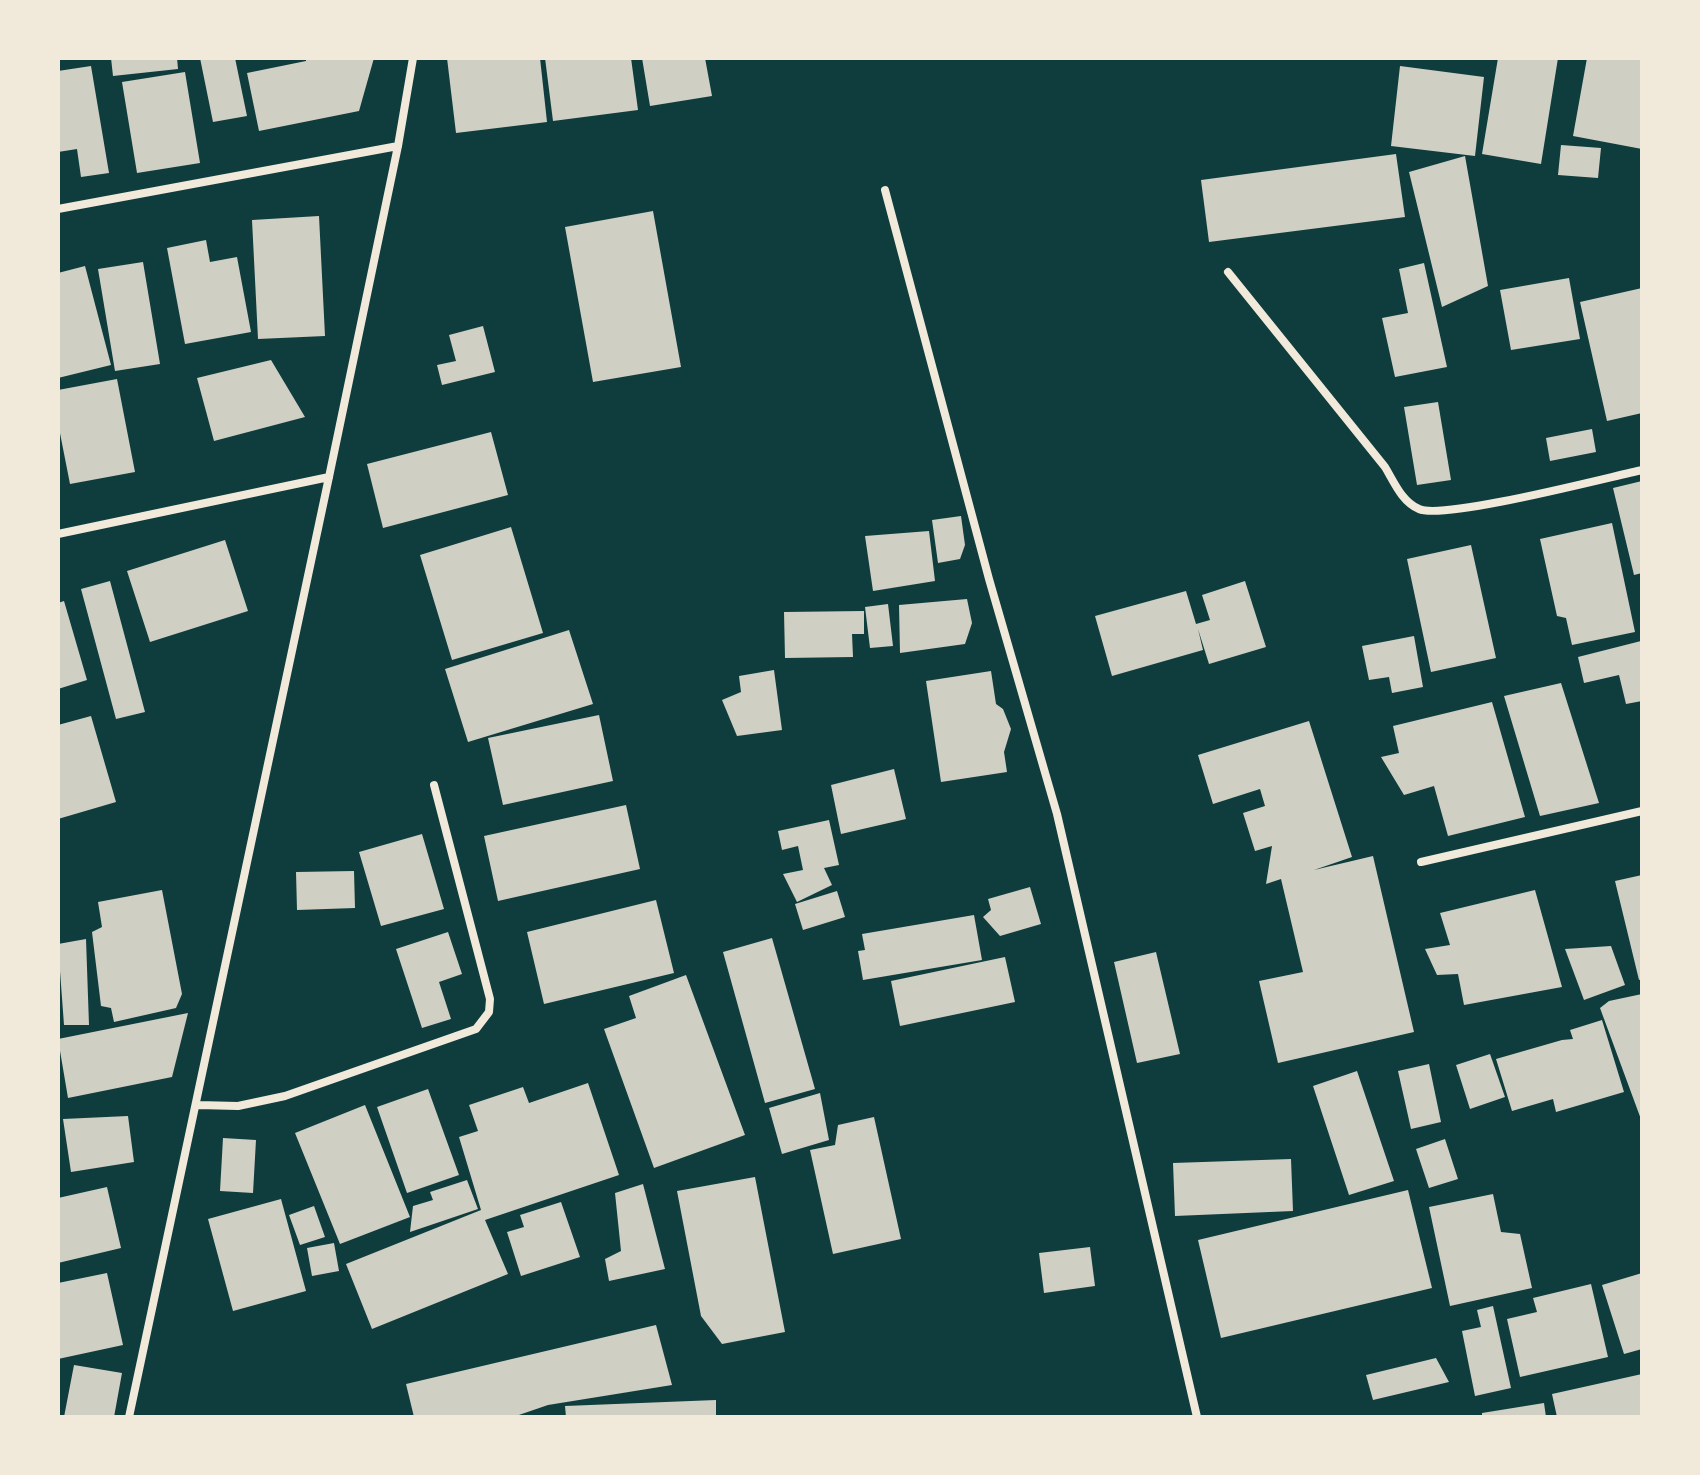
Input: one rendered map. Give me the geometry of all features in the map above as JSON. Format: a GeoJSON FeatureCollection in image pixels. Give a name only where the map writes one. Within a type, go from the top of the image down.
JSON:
{"type":"FeatureCollection","features":[{"type":"Feature","properties":{"kind":"street"},"geometry":{"type":"LineString","coordinates":[[129,1417],[198,1105],[398,146],[413,58]]}},
{"type":"Feature","properties":{"kind":"street"},"geometry":{"type":"LineString","coordinates":[[58,209],[398,146]]}},
{"type":"Feature","properties":{"kind":"street"},"geometry":{"type":"LineString","coordinates":[[885,190],[985,564],[1057,814],[1197,1417]]}},
{"type":"Feature","properties":{"kind":"street"},"geometry":{"type":"LineString","coordinates":[[1228,272],[1385,467],[1405,500],[1421,511],[1461,510],[1642,470]]}},
{"type":"Feature","properties":{"kind":"street"},"geometry":{"type":"LineString","coordinates":[[58,534],[329,477]]}},
{"type":"Feature","properties":{"kind":"street"},"geometry":{"type":"LineString","coordinates":[[198,1105],[238,1106],[285,1096],[476,1029],[489,1012],[490,999],[434,785]]}},
{"type":"Feature","properties":{"kind":"street"},"geometry":{"type":"LineString","coordinates":[[1421,862],[1642,811]]}},
{"type":"Feature","properties":{"kind":"building"},"geometry":{"type":"Polygon","coordinates":[[[111,58],[177,58],[178,69],[113,76],[111,58]]]}},
{"type":"Feature","properties":{"kind":"building"},"geometry":{"type":"Polygon","coordinates":[[[200,58],[235,58],[247,116],[213,122],[200,58]]]}},
{"type":"Feature","properties":{"kind":"building"},"geometry":{"type":"Polygon","coordinates":[[[306,58],[374,58],[359,111],[259,131],[247,73],[306,61],[306,58]]]}},
{"type":"Feature","properties":{"kind":"building"},"geometry":{"type":"Polygon","coordinates":[[[447,58],[540,58],[547,122],[456,133],[447,58]]]}},
{"type":"Feature","properties":{"kind":"building"},"geometry":{"type":"Polygon","coordinates":[[[545,58],[631,58],[638,110],[553,121],[545,58]]]}},
{"type":"Feature","properties":{"kind":"building"},"geometry":{"type":"Polygon","coordinates":[[[642,58],[705,58],[712,96],[650,106],[642,58]]]}},
{"type":"Feature","properties":{"kind":"building"},"geometry":{"type":"Polygon","coordinates":[[[1498,58],[1558,58],[1541,164],[1482,154],[1498,58]]]}},
{"type":"Feature","properties":{"kind":"building"},"geometry":{"type":"Polygon","coordinates":[[[1587,58],[1642,58],[1642,149],[1573,136],[1587,58]]]}},
{"type":"Feature","properties":{"kind":"building"},"geometry":{"type":"Polygon","coordinates":[[[91,66],[109,173],[81,177],[77,149],[58,152],[58,71],[91,66]]]}},
{"type":"Feature","properties":{"kind":"building"},"geometry":{"type":"Polygon","coordinates":[[[1400,66],[1484,77],[1475,156],[1391,146],[1400,66]]]}},
{"type":"Feature","properties":{"kind":"building"},"geometry":{"type":"Polygon","coordinates":[[[185,72],[200,163],[137,173],[122,82],[185,72]]]}},
{"type":"Feature","properties":{"kind":"building"},"geometry":{"type":"Polygon","coordinates":[[[1561,145],[1601,148],[1598,178],[1558,175],[1561,145]]]}},
{"type":"Feature","properties":{"kind":"building"},"geometry":{"type":"Polygon","coordinates":[[[1396,154],[1405,217],[1209,242],[1201,180],[1396,154]]]}},
{"type":"Feature","properties":{"kind":"building"},"geometry":{"type":"Polygon","coordinates":[[[1465,156],[1488,286],[1442,307],[1409,172],[1465,156]]]}},
{"type":"Feature","properties":{"kind":"building"},"geometry":{"type":"Polygon","coordinates":[[[653,211],[681,367],[593,382],[565,227],[653,211]]]}},
{"type":"Feature","properties":{"kind":"building"},"geometry":{"type":"Polygon","coordinates":[[[319,216],[325,336],[258,339],[252,220],[319,216]]]}},
{"type":"Feature","properties":{"kind":"building"},"geometry":{"type":"Polygon","coordinates":[[[206,240],[210,262],[237,257],[251,332],[185,344],[167,248],[206,240]]]}},
{"type":"Feature","properties":{"kind":"building"},"geometry":{"type":"Polygon","coordinates":[[[143,262],[160,364],[115,371],[98,269],[143,262]]]}},
{"type":"Feature","properties":{"kind":"building"},"geometry":{"type":"Polygon","coordinates":[[[1424,263],[1447,367],[1395,377],[1382,318],[1408,313],[1399,269],[1424,263]]]}},
{"type":"Feature","properties":{"kind":"building"},"geometry":{"type":"Polygon","coordinates":[[[85,266],[111,365],[58,378],[58,273],[85,266]]]}},
{"type":"Feature","properties":{"kind":"building"},"geometry":{"type":"Polygon","coordinates":[[[1569,278],[1580,339],[1511,350],[1500,290],[1569,278]]]}},
{"type":"Feature","properties":{"kind":"building"},"geometry":{"type":"Polygon","coordinates":[[[1642,288],[1642,413],[1607,421],[1580,302],[1642,288]]]}},
{"type":"Feature","properties":{"kind":"building"},"geometry":{"type":"Polygon","coordinates":[[[483,326],[495,372],[442,385],[437,365],[456,361],[449,335],[483,326]]]}},
{"type":"Feature","properties":{"kind":"building"},"geometry":{"type":"Polygon","coordinates":[[[271,360],[305,417],[214,441],[197,378],[271,360]]]}},
{"type":"Feature","properties":{"kind":"building"},"geometry":{"type":"Polygon","coordinates":[[[117,379],[135,472],[70,484],[58,423],[58,390],[117,379]]]}},
{"type":"Feature","properties":{"kind":"building"},"geometry":{"type":"Polygon","coordinates":[[[1438,402],[1451,480],[1417,485],[1404,407],[1438,402]]]}},
{"type":"Feature","properties":{"kind":"building"},"geometry":{"type":"Polygon","coordinates":[[[1592,429],[1596,452],[1550,461],[1546,438],[1592,429]]]}},
{"type":"Feature","properties":{"kind":"building"},"geometry":{"type":"Polygon","coordinates":[[[491,432],[508,495],[383,528],[367,464],[491,432]]]}},
{"type":"Feature","properties":{"kind":"building"},"geometry":{"type":"Polygon","coordinates":[[[1642,481],[1642,573],[1634,575],[1613,488],[1642,481]]]}},
{"type":"Feature","properties":{"kind":"building"},"geometry":{"type":"Polygon","coordinates":[[[961,516],[965,545],[960,559],[938,563],[932,520],[961,516]]]}},
{"type":"Feature","properties":{"kind":"building"},"geometry":{"type":"Polygon","coordinates":[[[1612,523],[1635,632],[1572,645],[1566,618],[1557,616],[1540,539],[1612,523]]]}},
{"type":"Feature","properties":{"kind":"building"},"geometry":{"type":"Polygon","coordinates":[[[511,527],[543,633],[452,660],[420,555],[511,527]]]}},
{"type":"Feature","properties":{"kind":"building"},"geometry":{"type":"Polygon","coordinates":[[[929,531],[935,581],[873,591],[865,536],[929,531]]]}},
{"type":"Feature","properties":{"kind":"building"},"geometry":{"type":"Polygon","coordinates":[[[225,540],[248,611],[150,642],[127,571],[225,540]]]}},
{"type":"Feature","properties":{"kind":"building"},"geometry":{"type":"Polygon","coordinates":[[[1471,545],[1496,658],[1431,672],[1407,559],[1471,545]]]}},
{"type":"Feature","properties":{"kind":"building"},"geometry":{"type":"Polygon","coordinates":[[[110,581],[145,712],[116,719],[81,589],[110,581]]]}},
{"type":"Feature","properties":{"kind":"building"},"geometry":{"type":"Polygon","coordinates":[[[1245,581],[1266,647],[1209,664],[1198,629],[1203,650],[1112,676],[1095,616],[1186,591],[1196,624],[1210,620],[1202,595],[1245,581]]]}},
{"type":"Feature","properties":{"kind":"building"},"geometry":{"type":"Polygon","coordinates":[[[967,599],[972,623],[965,644],[900,653],[899,605],[967,599]]]}},
{"type":"Feature","properties":{"kind":"building"},"geometry":{"type":"Polygon","coordinates":[[[64,601],[87,680],[58,689],[58,603],[64,601]]]}},
{"type":"Feature","properties":{"kind":"building"},"geometry":{"type":"Polygon","coordinates":[[[888,604],[893,646],[870,648],[865,607],[888,604]]]}},
{"type":"Feature","properties":{"kind":"building"},"geometry":{"type":"Polygon","coordinates":[[[864,611],[864,634],[852,634],[853,657],[785,658],[784,612],[864,611]]]}},
{"type":"Feature","properties":{"kind":"building"},"geometry":{"type":"Polygon","coordinates":[[[569,630],[593,704],[468,742],[445,669],[569,630]]]}},
{"type":"Feature","properties":{"kind":"building"},"geometry":{"type":"Polygon","coordinates":[[[1414,636],[1423,687],[1392,693],[1389,677],[1369,680],[1362,646],[1414,636]]]}},
{"type":"Feature","properties":{"kind":"building"},"geometry":{"type":"Polygon","coordinates":[[[1641,641],[1642,701],[1626,704],[1619,675],[1584,683],[1578,657],[1641,641]]]}},
{"type":"Feature","properties":{"kind":"building"},"geometry":{"type":"Polygon","coordinates":[[[774,670],[782,730],[737,736],[722,700],[741,692],[739,676],[774,670]]]}},
{"type":"Feature","properties":{"kind":"building"},"geometry":{"type":"Polygon","coordinates":[[[991,671],[996,704],[1003,709],[1011,729],[1004,752],[1007,772],[941,782],[926,681],[991,671]]]}},
{"type":"Feature","properties":{"kind":"building"},"geometry":{"type":"Polygon","coordinates":[[[1561,683],[1599,803],[1540,816],[1504,696],[1561,683]]]}},
{"type":"Feature","properties":{"kind":"building"},"geometry":{"type":"Polygon","coordinates":[[[1492,702],[1525,817],[1448,836],[1434,786],[1404,795],[1381,757],[1399,753],[1393,726],[1492,702]]]}},
{"type":"Feature","properties":{"kind":"building"},"geometry":{"type":"Polygon","coordinates":[[[599,715],[613,781],[503,805],[488,738],[599,715]]]}},
{"type":"Feature","properties":{"kind":"building"},"geometry":{"type":"Polygon","coordinates":[[[91,716],[116,802],[58,819],[58,725],[91,716]]]}},
{"type":"Feature","properties":{"kind":"building"},"geometry":{"type":"Polygon","coordinates":[[[1309,721],[1352,857],[1314,870],[1373,856],[1414,1032],[1278,1063],[1259,981],[1303,972],[1281,879],[1266,884],[1272,846],[1255,851],[1243,813],[1265,806],[1260,789],[1213,804],[1198,755],[1309,721]]]}},
{"type":"Feature","properties":{"kind":"building"},"geometry":{"type":"Polygon","coordinates":[[[894,769],[906,819],[841,834],[831,785],[894,769]]]}},
{"type":"Feature","properties":{"kind":"building"},"geometry":{"type":"Polygon","coordinates":[[[626,805],[640,869],[498,901],[484,836],[626,805]]]}},
{"type":"Feature","properties":{"kind":"building"},"geometry":{"type":"Polygon","coordinates":[[[829,820],[839,865],[824,868],[832,885],[797,902],[783,874],[803,870],[798,846],[782,850],[778,831],[829,820]]]}},
{"type":"Feature","properties":{"kind":"building"},"geometry":{"type":"Polygon","coordinates":[[[422,834],[444,909],[381,926],[359,852],[422,834]]]}},
{"type":"Feature","properties":{"kind":"building"},"geometry":{"type":"Polygon","coordinates":[[[354,871],[355,908],[297,910],[296,872],[354,871]]]}},
{"type":"Feature","properties":{"kind":"building"},"geometry":{"type":"Polygon","coordinates":[[[1642,875],[1642,979],[1639,980],[1615,881],[1642,875]]]}},
{"type":"Feature","properties":{"kind":"building"},"geometry":{"type":"Polygon","coordinates":[[[1030,887],[1041,924],[1000,936],[983,917],[991,910],[988,899],[1030,887]]]}},
{"type":"Feature","properties":{"kind":"building"},"geometry":{"type":"Polygon","coordinates":[[[162,890],[182,994],[176,1008],[114,1022],[111,1008],[101,1006],[92,932],[102,927],[98,902],[162,890]]]}},
{"type":"Feature","properties":{"kind":"building"},"geometry":{"type":"Polygon","coordinates":[[[1535,890],[1562,987],[1464,1005],[1458,974],[1437,975],[1425,949],[1450,945],[1440,913],[1535,890]]]}},
{"type":"Feature","properties":{"kind":"building"},"geometry":{"type":"Polygon","coordinates":[[[837,891],[845,917],[803,930],[795,904],[837,891]]]}},
{"type":"Feature","properties":{"kind":"building"},"geometry":{"type":"Polygon","coordinates":[[[656,900],[674,973],[544,1004],[527,932],[656,900]]]}},
{"type":"Feature","properties":{"kind":"building"},"geometry":{"type":"Polygon","coordinates":[[[974,915],[982,960],[863,980],[858,951],[865,950],[862,934],[974,915]]]}},
{"type":"Feature","properties":{"kind":"building"},"geometry":{"type":"Polygon","coordinates":[[[448,932],[462,974],[439,982],[451,1019],[422,1028],[396,949],[448,932]]]}},
{"type":"Feature","properties":{"kind":"building"},"geometry":{"type":"Polygon","coordinates":[[[772,938],[815,1089],[765,1103],[723,952],[772,938]]]}},
{"type":"Feature","properties":{"kind":"building"},"geometry":{"type":"Polygon","coordinates":[[[86,939],[89,1025],[64,1025],[58,944],[86,939]]]}},
{"type":"Feature","properties":{"kind":"building"},"geometry":{"type":"Polygon","coordinates":[[[1611,946],[1625,985],[1584,1000],[1565,949],[1611,946]]]}},
{"type":"Feature","properties":{"kind":"building"},"geometry":{"type":"Polygon","coordinates":[[[1156,952],[1180,1054],[1137,1063],[1114,962],[1156,952]]]}},
{"type":"Feature","properties":{"kind":"building"},"geometry":{"type":"Polygon","coordinates":[[[1005,957],[1015,1002],[900,1026],[891,981],[1005,957]]]}},
{"type":"Feature","properties":{"kind":"building"},"geometry":{"type":"Polygon","coordinates":[[[686,975],[745,1135],[654,1168],[604,1029],[636,1018],[629,996],[686,975]]]}},
{"type":"Feature","properties":{"kind":"building"},"geometry":{"type":"Polygon","coordinates":[[[1642,994],[1642,1122],[1600,1008],[1609,1001],[1642,994]]]}},
{"type":"Feature","properties":{"kind":"building"},"geometry":{"type":"Polygon","coordinates":[[[188,1013],[172,1077],[68,1098],[58,1039],[188,1013]]]}},
{"type":"Feature","properties":{"kind":"building"},"geometry":{"type":"Polygon","coordinates":[[[1602,1020],[1624,1092],[1556,1112],[1553,1099],[1512,1111],[1496,1059],[1573,1039],[1570,1030],[1602,1020]]]}},
{"type":"Feature","properties":{"kind":"building"},"geometry":{"type":"Polygon","coordinates":[[[1490,1054],[1505,1097],[1470,1109],[1456,1065],[1490,1054]]]}},
{"type":"Feature","properties":{"kind":"building"},"geometry":{"type":"Polygon","coordinates":[[[1429,1064],[1441,1122],[1411,1129],[1398,1071],[1429,1064]]]}},
{"type":"Feature","properties":{"kind":"building"},"geometry":{"type":"Polygon","coordinates":[[[1357,1071],[1394,1181],[1349,1195],[1313,1086],[1357,1071]]]}},
{"type":"Feature","properties":{"kind":"building"},"geometry":{"type":"Polygon","coordinates":[[[588,1083],[619,1175],[485,1220],[508,1274],[372,1329],[346,1264],[481,1210],[459,1137],[478,1131],[469,1105],[523,1087],[529,1103],[588,1083]]]}},
{"type":"Feature","properties":{"kind":"building"},"geometry":{"type":"Polygon","coordinates":[[[428,1089],[459,1175],[407,1193],[377,1107],[428,1089]]]}},
{"type":"Feature","properties":{"kind":"building"},"geometry":{"type":"Polygon","coordinates":[[[820,1093],[829,1140],[782,1154],[769,1108],[820,1093]]]}},
{"type":"Feature","properties":{"kind":"building"},"geometry":{"type":"Polygon","coordinates":[[[365,1105],[410,1217],[340,1244],[295,1133],[365,1105]]]}},
{"type":"Feature","properties":{"kind":"building"},"geometry":{"type":"Polygon","coordinates":[[[128,1116],[134,1162],[71,1172],[63,1119],[128,1116]]]}},
{"type":"Feature","properties":{"kind":"building"},"geometry":{"type":"Polygon","coordinates":[[[874,1117],[901,1239],[833,1254],[810,1150],[835,1145],[838,1125],[874,1117]]]}},
{"type":"Feature","properties":{"kind":"building"},"geometry":{"type":"Polygon","coordinates":[[[223,1138],[256,1140],[253,1193],[220,1191],[223,1138]]]}},
{"type":"Feature","properties":{"kind":"building"},"geometry":{"type":"Polygon","coordinates":[[[1445,1139],[1458,1179],[1429,1188],[1416,1149],[1445,1139]]]}},
{"type":"Feature","properties":{"kind":"building"},"geometry":{"type":"Polygon","coordinates":[[[1291,1159],[1293,1211],[1175,1216],[1173,1163],[1291,1159]]]}},
{"type":"Feature","properties":{"kind":"building"},"geometry":{"type":"Polygon","coordinates":[[[755,1177],[785,1332],[722,1344],[701,1316],[677,1191],[755,1177]]]}},
{"type":"Feature","properties":{"kind":"building"},"geometry":{"type":"Polygon","coordinates":[[[467,1180],[478,1209],[410,1232],[413,1206],[433,1200],[430,1192],[467,1180]]]}},
{"type":"Feature","properties":{"kind":"building"},"geometry":{"type":"Polygon","coordinates":[[[643,1184],[665,1269],[609,1281],[605,1259],[621,1251],[615,1193],[643,1184]]]}},
{"type":"Feature","properties":{"kind":"building"},"geometry":{"type":"Polygon","coordinates":[[[107,1187],[121,1248],[58,1263],[58,1198],[107,1187]]]}},
{"type":"Feature","properties":{"kind":"building"},"geometry":{"type":"Polygon","coordinates":[[[1408,1190],[1432,1288],[1221,1338],[1198,1240],[1408,1190]]]}},
{"type":"Feature","properties":{"kind":"building"},"geometry":{"type":"Polygon","coordinates":[[[1493,1194],[1501,1232],[1520,1234],[1532,1288],[1450,1306],[1429,1207],[1493,1194]]]}},
{"type":"Feature","properties":{"kind":"building"},"geometry":{"type":"Polygon","coordinates":[[[281,1199],[306,1291],[233,1311],[208,1219],[281,1199]]]}},
{"type":"Feature","properties":{"kind":"building"},"geometry":{"type":"Polygon","coordinates":[[[561,1202],[580,1257],[521,1276],[507,1232],[524,1227],[520,1215],[561,1202]]]}},
{"type":"Feature","properties":{"kind":"building"},"geometry":{"type":"Polygon","coordinates":[[[314,1206],[325,1237],[300,1245],[289,1215],[314,1206]]]}},
{"type":"Feature","properties":{"kind":"building"},"geometry":{"type":"Polygon","coordinates":[[[334,1243],[339,1271],[312,1276],[307,1248],[334,1243]]]}},
{"type":"Feature","properties":{"kind":"building"},"geometry":{"type":"Polygon","coordinates":[[[1090,1247],[1095,1286],[1044,1293],[1039,1253],[1090,1247]]]}},
{"type":"Feature","properties":{"kind":"building"},"geometry":{"type":"Polygon","coordinates":[[[107,1273],[123,1345],[58,1359],[58,1283],[107,1273]]]}},
{"type":"Feature","properties":{"kind":"building"},"geometry":{"type":"Polygon","coordinates":[[[1642,1273],[1642,1349],[1624,1354],[1602,1285],[1642,1273]]]}},
{"type":"Feature","properties":{"kind":"building"},"geometry":{"type":"Polygon","coordinates":[[[1591,1284],[1608,1357],[1520,1377],[1507,1319],[1537,1312],[1533,1298],[1591,1284]]]}},
{"type":"Feature","properties":{"kind":"building"},"geometry":{"type":"Polygon","coordinates":[[[1493,1306],[1511,1388],[1475,1396],[1462,1331],[1481,1327],[1477,1310],[1493,1306]]]}},
{"type":"Feature","properties":{"kind":"building"},"geometry":{"type":"Polygon","coordinates":[[[656,1325],[672,1385],[548,1405],[513,1417],[414,1417],[406,1384],[656,1325]]]}},
{"type":"Feature","properties":{"kind":"building"},"geometry":{"type":"Polygon","coordinates":[[[1436,1358],[1449,1382],[1373,1400],[1366,1375],[1436,1358]]]}},
{"type":"Feature","properties":{"kind":"building"},"geometry":{"type":"Polygon","coordinates":[[[74,1365],[122,1373],[114,1417],[64,1417],[74,1365]]]}},
{"type":"Feature","properties":{"kind":"building"},"geometry":{"type":"Polygon","coordinates":[[[1642,1374],[1642,1417],[1557,1417],[1552,1394],[1642,1374]]]}},
{"type":"Feature","properties":{"kind":"building"},"geometry":{"type":"Polygon","coordinates":[[[716,1400],[716,1417],[566,1417],[565,1406],[716,1400]]]}},
{"type":"Feature","properties":{"kind":"building"},"geometry":{"type":"Polygon","coordinates":[[[1544,1403],[1546,1417],[1482,1417],[1482,1413],[1544,1403]]]}}]}
